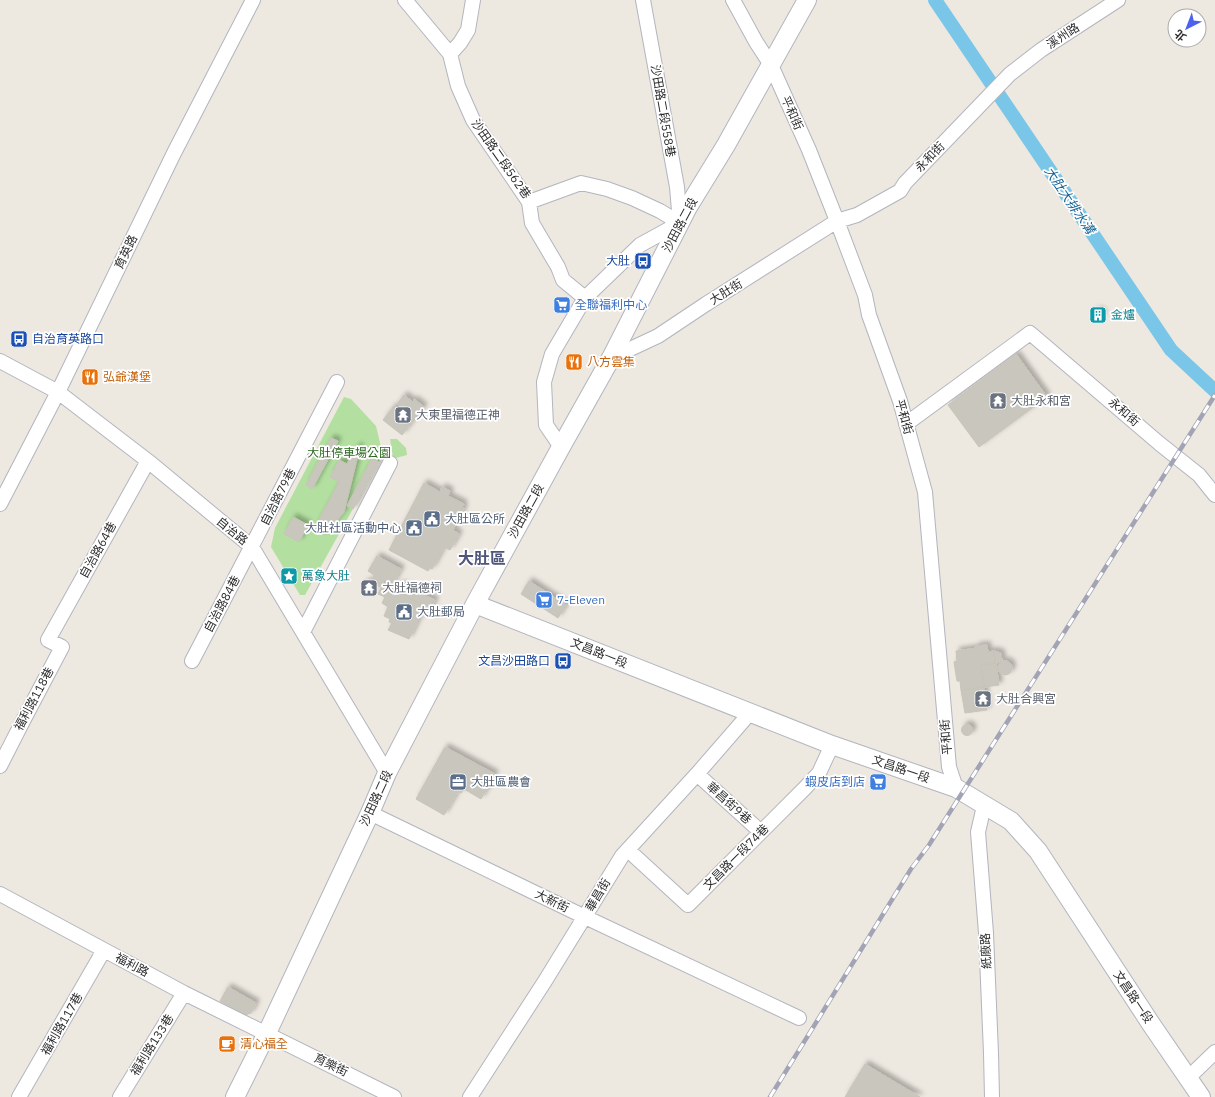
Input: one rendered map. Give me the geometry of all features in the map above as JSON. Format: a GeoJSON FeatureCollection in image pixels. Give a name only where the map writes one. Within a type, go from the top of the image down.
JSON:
{"type":"FeatureCollection","features":[{"type":"Feature","properties":{"kind":"street","name":"育英路"},"geometry":{"type":"LineString","coordinates":[[0,504],[58,392],[174,153],[253,0]]}},
{"type":"Feature","properties":{"kind":"street"},"geometry":{"type":"LineString","coordinates":[[405,0],[450,54],[468,30],[474,0]]}},
{"type":"Feature","properties":{"kind":"street","name":"沙田路二段558巷"},"geometry":{"type":"LineString","coordinates":[[643,0],[677,187],[680,223]]}},
{"type":"Feature","properties":{"kind":"street","name":"平和街"},"geometry":{"type":"LineString","coordinates":[[733,0],[756,42],[771,65],[809,150],[865,295],[869,315],[900,401],[925,492],[949,767],[956,788]]}},
{"type":"Feature","properties":{"kind":"street","name":"沙田路二段"},"geometry":{"type":"LineString","coordinates":[[235,1097],[267,1033],[370,813],[387,773],[475,604],[611,358],[688,207],[808,0]]}},
{"type":"Feature","properties":{"kind":"street","name":"溪州路"},"geometry":{"type":"LineString","coordinates":[[1010,74],[1041,50],[1118,0]]}},
{"type":"Feature","properties":{"kind":"street","name":"沙田路二段562巷"},"geometry":{"type":"LineString","coordinates":[[450,54],[458,86],[473,120],[529,202],[581,183],[607,189],[632,198],[660,211],[680,223]]}},
{"type":"Feature","properties":{"kind":"street","name":"永和街"},"geometry":{"type":"LineString","coordinates":[[837,221],[857,215],[900,191],[905,183],[1010,74]]}},
{"type":"Feature","properties":{"kind":"street"},"geometry":{"type":"LineString","coordinates":[[529,202],[532,223],[558,267],[562,280],[585,298]]}},
{"type":"Feature","properties":{"kind":"street","name":"大肚街"},"geometry":{"type":"LineString","coordinates":[[611,358],[658,336],[837,221]]}},
{"type":"Feature","properties":{"kind":"street"},"geometry":{"type":"LineString","coordinates":[[561,447],[546,425],[544,382],[552,354],[585,298],[640,245],[680,223]]}},
{"type":"Feature","properties":{"kind":"street","name":"永和街"},"geometry":{"type":"LineString","coordinates":[[906,424],[1030,333],[1160,444],[1200,475],[1215,495]]}},
{"type":"Feature","properties":{"kind":"street","name":"自治路"},"geometry":{"type":"LineString","coordinates":[[0,361],[58,392],[148,461],[252,547],[387,773]]}},
{"type":"Feature","properties":{"kind":"street","name":"自治路79巷"},"geometry":{"type":"LineString","coordinates":[[252,547],[337,382]]}},
{"type":"Feature","properties":{"kind":"street","name":"自治路64巷"},"geometry":{"type":"LineString","coordinates":[[48,640],[148,461]]}},
{"type":"Feature","properties":{"kind":"street"},"geometry":{"type":"LineString","coordinates":[[302,632],[390,463]]}},
{"type":"Feature","properties":{"kind":"street","name":"自治路84巷"},"geometry":{"type":"LineString","coordinates":[[192,661],[252,547]]}},
{"type":"Feature","properties":{"kind":"street","name":"文昌路一段"},"geometry":{"type":"LineString","coordinates":[[475,604],[832,745],[956,788],[1011,822],[1038,851],[1151,1024],[1201,1097]]}},
{"type":"Feature","properties":{"kind":"street","name":"福利路118巷"},"geometry":{"type":"LineString","coordinates":[[0,766],[62,647],[48,640]]}},
{"type":"Feature","properties":{"kind":"street","name":"華昌街"},"geometry":{"type":"LineString","coordinates":[[470,1097],[585,917],[622,856],[750,713]]}},
{"type":"Feature","properties":{"kind":"street","name":"文昌路一段74巷"},"geometry":{"type":"LineString","coordinates":[[628,850],[688,905],[819,773],[832,745]]}},
{"type":"Feature","properties":{"kind":"street","name":"華昌街9巷"},"geometry":{"type":"LineString","coordinates":[[697,774],[761,832]]}},
{"type":"Feature","properties":{"kind":"street","name":"紙廠路"},"geometry":{"type":"LineString","coordinates":[[984,806],[978,832],[986,933],[992,1097]]}},
{"type":"Feature","properties":{"kind":"street","name":"大新街"},"geometry":{"type":"LineString","coordinates":[[370,813],[799,1018]]}},
{"type":"Feature","properties":{"kind":"street","name":"福利路"},"geometry":{"type":"LineString","coordinates":[[0,894],[184,993],[267,1033]]}},
{"type":"Feature","properties":{"kind":"street","name":"福利路117巷"},"geometry":{"type":"LineString","coordinates":[[19,1097],[104,950]]}},
{"type":"Feature","properties":{"kind":"street","name":"福利路133巷"},"geometry":{"type":"LineString","coordinates":[[120,1097],[184,993]]}},
{"type":"Feature","properties":{"kind":"street","name":"育樂街"},"geometry":{"type":"LineString","coordinates":[[267,1033],[394,1097]]}},
{"type":"Feature","properties":{"kind":"street"},"geometry":{"type":"LineString","coordinates":[[1188,1078],[1215,1052]]}},
{"type":"Feature","properties":{"kind":"green space","name":"大肚停車場公園"},"geometry":{"type":"Polygon","coordinates":[[[344,397],[351,399],[376,426],[381,447],[379,462],[305,595],[300,595],[271,547],[275,528],[344,397]]]}},
{"type":"Feature","properties":{"kind":"green space"},"geometry":{"type":"Polygon","coordinates":[[[390,439],[397,439],[406,448],[407,455],[396,458],[393,457],[390,439]]]}},
{"type":"Feature","properties":{"kind":"building","name":"金爐"},"geometry":{"type":"Polygon","coordinates":[[[1096,311],[1100,311],[1102,315],[1100,319],[1096,319],[1094,317],[1094,313],[1096,311]]]}},
{"type":"Feature","properties":{"kind":"building","name":"大肚永和宮"},"geometry":{"type":"Polygon","coordinates":[[[1016,354],[1047,397],[979,447],[948,405],[1016,354]]]}},
{"type":"Feature","properties":{"kind":"building","name":"大東里福德正神"},"geometry":{"type":"Polygon","coordinates":[[[404,395],[413,402],[414,399],[424,407],[402,435],[383,420],[394,406],[399,409],[400,407],[397,404],[404,395]]]}},
{"type":"Feature","properties":{"kind":"building"},"geometry":{"type":"Polygon","coordinates":[[[331,438],[338,441],[312,489],[306,485],[331,438]]]}},
{"type":"Feature","properties":{"kind":"building"},"geometry":{"type":"Polygon","coordinates":[[[357,446],[360,447],[344,512],[325,535],[314,529],[339,482],[330,477],[339,460],[347,464],[357,446]]]}},
{"type":"Feature","properties":{"kind":"building"},"geometry":{"type":"Polygon","coordinates":[[[372,458],[379,462],[353,509],[347,506],[372,458]]]}},
{"type":"Feature","properties":{"kind":"building","name":"大肚區公所"},"geometry":{"type":"Polygon","coordinates":[[[424,483],[440,492],[442,487],[450,491],[448,496],[464,504],[462,507],[464,508],[453,530],[459,534],[450,550],[444,547],[432,569],[430,568],[428,571],[389,550],[424,483]]]}},
{"type":"Feature","properties":{"kind":"building"},"geometry":{"type":"Polygon","coordinates":[[[293,517],[308,525],[299,542],[284,534],[293,517]]]}},
{"type":"Feature","properties":{"kind":"building","name":"大肚社區活動中心"},"geometry":{"type":"Polygon","coordinates":[[[377,556],[401,569],[392,585],[384,580],[380,587],[371,582],[374,575],[368,571],[377,556]]]}},
{"type":"Feature","properties":{"kind":"building","name":"大肚福德祠"},"geometry":{"type":"Polygon","coordinates":[[[370,581],[373,593],[367,594],[364,583],[370,581]]]}},
{"type":"Feature","properties":{"kind":"building","name":"7-Eleven"},"geometry":{"type":"Polygon","coordinates":[[[529,581],[566,605],[558,618],[521,594],[529,581]]]}},
{"type":"Feature","properties":{"kind":"building"},"geometry":{"type":"Polygon","coordinates":[[[400,584],[435,600],[430,611],[424,608],[425,606],[407,597],[408,596],[388,588],[399,587],[400,584]]]}},
{"type":"Feature","properties":{"kind":"building","name":"大肚郵局"},"geometry":{"type":"Polygon","coordinates":[[[382,585],[395,592],[396,590],[425,606],[409,639],[388,630],[392,623],[389,622],[390,619],[384,616],[388,607],[382,603],[385,597],[378,594],[382,585]]]}},
{"type":"Feature","properties":{"kind":"building"},"geometry":{"type":"Polygon","coordinates":[[[987,645],[988,652],[994,651],[995,663],[981,665],[984,687],[961,690],[960,681],[957,681],[954,662],[957,661],[956,651],[987,645]]]}},
{"type":"Feature","properties":{"kind":"building"},"geometry":{"type":"Polygon","coordinates":[[[994,651],[1001,653],[1002,662],[995,663],[994,651]]]}},
{"type":"Feature","properties":{"kind":"building"},"geometry":{"type":"Polygon","coordinates":[[[1002,661],[1008,661],[1012,665],[1012,671],[1008,675],[1002,675],[998,671],[998,665],[1002,661]]]}},
{"type":"Feature","properties":{"kind":"building"},"geometry":{"type":"Polygon","coordinates":[[[996,663],[999,685],[984,687],[981,665],[996,663]]]}},
{"type":"Feature","properties":{"kind":"building"},"geometry":{"type":"Polygon","coordinates":[[[984,687],[987,710],[965,713],[961,690],[984,687]]]}},
{"type":"Feature","properties":{"kind":"building"},"geometry":{"type":"Polygon","coordinates":[[[965,725],[969,725],[971,726],[971,734],[965,735],[962,732],[962,728],[965,725]]]}},
{"type":"Feature","properties":{"kind":"building","name":"大肚區農會"},"geometry":{"type":"Polygon","coordinates":[[[445,747],[495,774],[481,799],[464,789],[461,793],[458,791],[444,815],[416,799],[445,747]]]}},
{"type":"Feature","properties":{"kind":"building"},"geometry":{"type":"Polygon","coordinates":[[[228,987],[256,1003],[251,1013],[245,1015],[220,1001],[228,987]]]}},
{"type":"Feature","properties":{"kind":"building"},"geometry":{"type":"Polygon","coordinates":[[[865,1064],[920,1097],[845,1097],[865,1064]]]}},
{"type":"Feature","properties":{"kind":"waterway","name":"大肚大排水溝"},"geometry":{"type":"LineString","coordinates":[[935,0],[1171,350],[1215,391]]}},
{"type":"Feature","properties":{"kind":"railway"},"geometry":{"type":"LineString","coordinates":[[770,1097],[911,869],[929,845],[1215,395]]}},
{"type":"Feature","properties":{"kind":"place","name":"大肚"},"geometry":{"type":"Point","coordinates":[643,261]}},
{"type":"Feature","properties":{"kind":"place","name":"全聯福利中心"},"geometry":{"type":"Point","coordinates":[562,305]}},
{"type":"Feature","properties":{"kind":"place","name":"金爐"},"geometry":{"type":"Point","coordinates":[1098,315]}},
{"type":"Feature","properties":{"kind":"place","name":"自治育英路口"},"geometry":{"type":"Point","coordinates":[19,339]}},
{"type":"Feature","properties":{"kind":"place","name":"八方雲集"},"geometry":{"type":"Point","coordinates":[574,362]}},
{"type":"Feature","properties":{"kind":"place","name":"弘爺漢堡"},"geometry":{"type":"Point","coordinates":[90,377]}},
{"type":"Feature","properties":{"kind":"place","name":"大肚永和宮"},"geometry":{"type":"Point","coordinates":[998,401]}},
{"type":"Feature","properties":{"kind":"place","name":"大東里福德正神"},"geometry":{"type":"Point","coordinates":[403,415]}},
{"type":"Feature","properties":{"kind":"place","name":"大肚區公所"},"geometry":{"type":"Point","coordinates":[432,519]}},
{"type":"Feature","properties":{"kind":"place","name":"大肚社區活動中心"},"geometry":{"type":"Point","coordinates":[414,528]}},
{"type":"Feature","properties":{"kind":"place","name":"萬象大肚"},"geometry":{"type":"Point","coordinates":[289,576]}},
{"type":"Feature","properties":{"kind":"place","name":"大肚福德祠"},"geometry":{"type":"Point","coordinates":[369,588]}},
{"type":"Feature","properties":{"kind":"place","name":"7-Eleven"},"geometry":{"type":"Point","coordinates":[544,600]}},
{"type":"Feature","properties":{"kind":"place","name":"大肚郵局"},"geometry":{"type":"Point","coordinates":[404,612]}},
{"type":"Feature","properties":{"kind":"place","name":"文昌沙田路口"},"geometry":{"type":"Point","coordinates":[563,661]}},
{"type":"Feature","properties":{"kind":"place","name":"大肚合興宮"},"geometry":{"type":"Point","coordinates":[983,699]}},
{"type":"Feature","properties":{"kind":"place","name":"大肚區農會"},"geometry":{"type":"Point","coordinates":[458,782]}},
{"type":"Feature","properties":{"kind":"place","name":"蝦皮店到店"},"geometry":{"type":"Point","coordinates":[878,782]}},
{"type":"Feature","properties":{"kind":"place","name":"清心福全"},"geometry":{"type":"Point","coordinates":[227,1044]}},
{"type":"Feature","properties":{"kind":"district","name":"大肚區"},"geometry":{"type":"Point","coordinates":[482,558]}}]}
